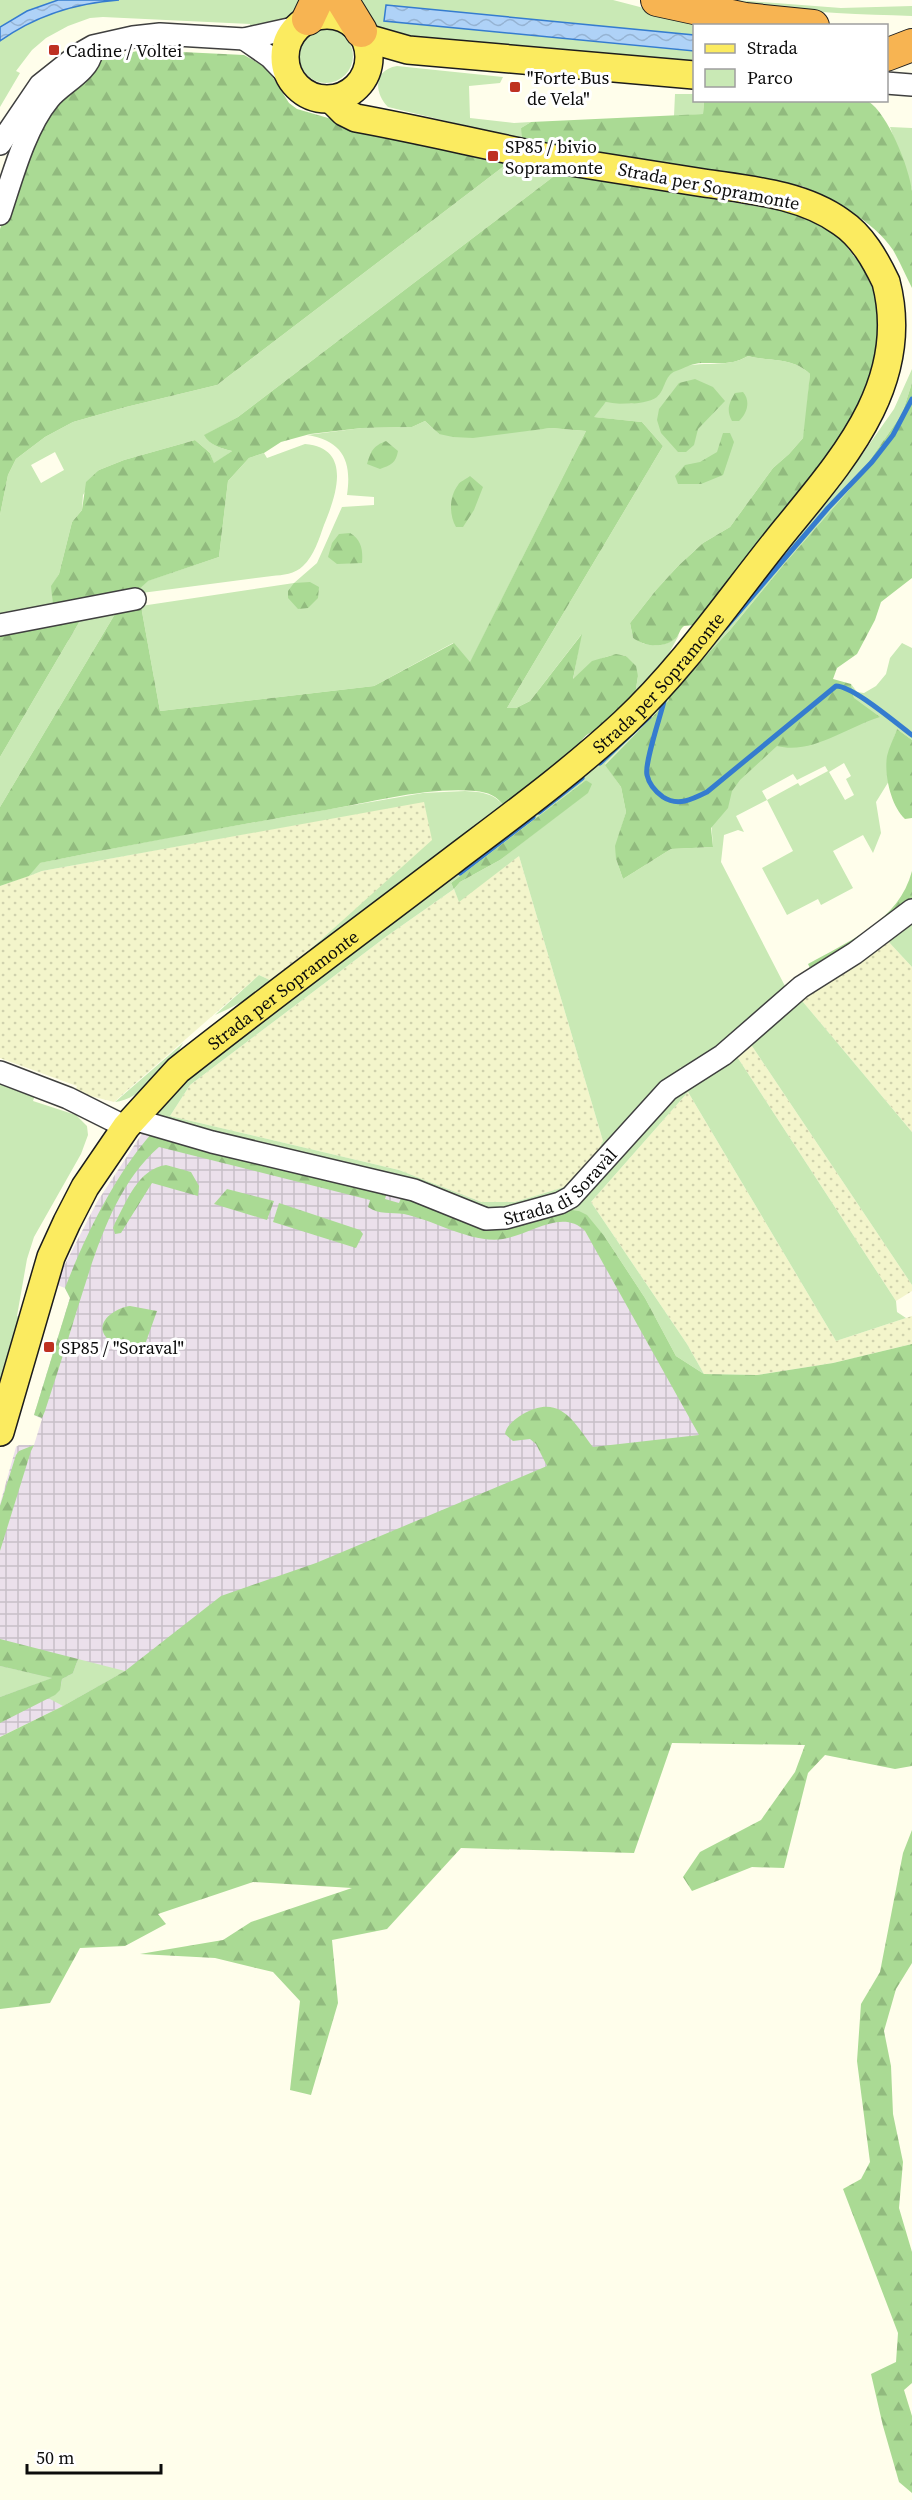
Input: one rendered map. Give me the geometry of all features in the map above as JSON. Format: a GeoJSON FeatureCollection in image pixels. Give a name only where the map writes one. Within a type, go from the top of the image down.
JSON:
{"type":"FeatureCollection","features":[{"type":"Feature","properties":{"kind":"highway"},"geometry":{"type":"LineString","coordinates":[[342,0],[363,35]]}},
{"type":"Feature","properties":{"kind":"highway"},"geometry":{"type":"LineString","coordinates":[[657,0],[745,19],[794,24]]}},
{"type":"Feature","properties":{"kind":"highway"},"geometry":{"type":"LineString","coordinates":[[888,28],[912,29]]}},
{"type":"Feature","properties":{"kind":"highway"},"geometry":{"type":"LineString","coordinates":[[888,54],[912,45]]}},
{"type":"Feature","properties":{"kind":"main road"},"geometry":{"type":"LineString","coordinates":[[408,50],[384,58],[364,76],[352,91],[332,100],[311,97],[296,87],[285,59],[286,47],[308,15],[332,15],[343,18],[363,35],[408,50],[693,75]]}},
{"type":"Feature","properties":{"kind":"main road"},"geometry":{"type":"LineString","coordinates":[[363,35],[369,49],[364,76],[366,100],[390,124]]}},
{"type":"Feature","properties":{"kind":"main road","name":"Strada per Sopramonte"},"geometry":{"type":"LineString","coordinates":[[0,1432],[51,1257],[85,1186],[129,1123],[178,1070],[563,777],[626,721],[709,629],[784,531],[864,433],[880,410],[897,371],[901,331],[896,304],[887,282],[862,240],[843,223],[820,209],[795,200],[746,190],[568,161],[356,118],[344,112],[332,100]]}},
{"type":"Feature","properties":{"kind":"street"},"geometry":{"type":"LineString","coordinates":[[0,144],[40,85],[79,54],[93,46],[160,34],[244,39],[308,15]]}},
{"type":"Feature","properties":{"kind":"street"},"geometry":{"type":"LineString","coordinates":[[244,39],[270,57],[291,79]]}},
{"type":"Feature","properties":{"kind":"street"},"geometry":{"type":"LineString","coordinates":[[0,214],[26,143],[42,109],[58,89],[90,62],[93,46]]}},
{"type":"Feature","properties":{"kind":"street"},"geometry":{"type":"LineString","coordinates":[[888,82],[912,85]]}},
{"type":"Feature","properties":{"kind":"street"},"geometry":{"type":"LineString","coordinates":[[0,625],[135,599]]}},
{"type":"Feature","properties":{"kind":"street","name":"Strada di Soravàl"},"geometry":{"type":"LineString","coordinates":[[0,1072],[129,1123],[414,1190],[486,1220],[507,1218],[560,1203],[571,1197],[668,1090],[728,1051],[801,987],[871,942],[912,910]]}},
{"type":"Feature","properties":{"kind":"shaded area"},"geometry":{"type":"Polygon","coordinates":[[[143,1132],[571,1209],[711,1431],[125,1671],[63,1706],[0,1737],[0,1504],[16,1447],[34,1445],[42,1419],[34,1415],[70,1298],[65,1288],[57,1285],[62,1270],[97,1202],[143,1132]]]}},
{"type":"Feature","properties":{"kind":"green space"},"geometry":{"type":"Polygon","coordinates":[[[0,0],[306,0],[286,19],[250,30],[250,24],[90,18],[68,26],[46,38],[32,50],[16,71],[20,73],[0,107],[0,0]]]}},
{"type":"Feature","properties":{"kind":"green space"},"geometry":{"type":"Polygon","coordinates":[[[351,0],[613,0],[705,24],[693,24],[693,35],[386,6],[384,21],[693,51],[693,63],[604,57],[382,34],[351,0]]]}},
{"type":"Feature","properties":{"kind":"green space"},"geometry":{"type":"Polygon","coordinates":[[[736,0],[841,8],[912,6],[912,16],[802,10],[736,0]]]}},
{"type":"Feature","properties":{"kind":"green space"},"geometry":{"type":"Polygon","coordinates":[[[321,29],[331,29],[341,33],[349,41],[353,56],[349,71],[341,79],[331,83],[321,83],[311,79],[303,71],[299,61],[299,51],[303,41],[311,33],[321,29]]]}},
{"type":"Feature","properties":{"kind":"green space"},"geometry":{"type":"Polygon","coordinates":[[[141,50],[244,55],[267,68],[289,103],[297,109],[342,122],[512,160],[217,385],[73,422],[45,437],[16,459],[8,475],[0,515],[0,229],[40,119],[90,67],[101,60],[141,50]]]}},
{"type":"Feature","properties":{"kind":"green space"},"geometry":{"type":"Polygon","coordinates":[[[397,66],[503,77],[500,83],[469,86],[470,118],[514,123],[531,122],[521,128],[529,143],[496,137],[496,133],[388,107],[380,95],[378,83],[384,72],[397,66]]]}},
{"type":"Feature","properties":{"kind":"green space"},"geometry":{"type":"Polygon","coordinates":[[[675,94],[693,94],[693,102],[704,102],[703,114],[674,116],[675,94]]]}},
{"type":"Feature","properties":{"kind":"green space"},"geometry":{"type":"Polygon","coordinates":[[[704,102],[869,102],[890,129],[902,155],[910,181],[912,191],[912,288],[893,250],[875,229],[840,205],[802,186],[529,143],[522,137],[521,128],[531,122],[703,114],[704,102]]]}},
{"type":"Feature","properties":{"kind":"green space"},"geometry":{"type":"Polygon","coordinates":[[[890,127],[912,128],[912,190],[890,127]]]}},
{"type":"Feature","properties":{"kind":"green space"},"geometry":{"type":"Polygon","coordinates":[[[512,160],[562,170],[238,417],[205,435],[213,444],[232,451],[214,464],[210,453],[195,440],[124,460],[99,470],[83,495],[82,510],[72,522],[59,574],[52,586],[53,606],[0,618],[0,515],[8,475],[16,459],[45,437],[73,422],[217,385],[512,160]],[[55,452],[31,465],[41,483],[64,470],[55,452]]]}},
{"type":"Feature","properties":{"kind":"green space"},"geometry":{"type":"Polygon","coordinates":[[[562,170],[780,210],[809,218],[840,238],[863,268],[881,307],[885,337],[851,430],[695,625],[684,626],[671,642],[654,646],[633,638],[630,623],[678,566],[703,543],[730,527],[773,468],[803,438],[810,374],[789,362],[748,356],[732,362],[697,363],[672,373],[657,397],[652,400],[625,404],[606,402],[594,417],[642,422],[663,446],[507,708],[516,708],[530,701],[582,634],[573,679],[592,661],[616,654],[626,656],[636,666],[638,676],[635,695],[599,731],[591,732],[586,736],[552,771],[505,807],[492,795],[475,791],[438,791],[400,796],[40,863],[29,876],[0,886],[0,807],[118,609],[141,606],[160,711],[374,686],[454,643],[470,662],[586,431],[551,428],[473,438],[453,437],[439,434],[425,421],[412,427],[362,428],[310,434],[281,442],[264,453],[249,458],[228,481],[219,557],[148,581],[134,594],[53,606],[51,586],[59,574],[72,522],[82,510],[86,482],[99,470],[124,460],[195,440],[210,453],[214,463],[232,451],[213,444],[204,435],[238,417],[562,170]]]}},
{"type":"Feature","properties":{"kind":"green space"},"geometry":{"type":"Polygon","coordinates":[[[748,356],[789,362],[810,374],[805,431],[803,438],[773,468],[730,527],[703,543],[678,566],[630,623],[633,638],[645,644],[663,645],[679,635],[663,664],[635,695],[638,676],[626,656],[603,658],[573,680],[581,635],[530,701],[516,708],[507,708],[663,446],[642,422],[593,417],[606,402],[631,404],[658,396],[670,374],[681,368],[690,365],[729,363],[748,356]]]}},
{"type":"Feature","properties":{"kind":"green space"},"geometry":{"type":"Polygon","coordinates":[[[912,369],[912,383],[902,414],[849,490],[730,630],[669,695],[669,700],[605,764],[621,787],[626,812],[616,846],[616,859],[623,879],[671,849],[713,847],[711,819],[725,782],[838,688],[854,698],[851,684],[857,692],[864,693],[876,686],[886,674],[890,658],[902,643],[912,648],[912,740],[897,729],[887,758],[889,781],[876,802],[881,833],[873,853],[863,835],[833,851],[853,888],[821,905],[818,899],[787,915],[762,868],[793,851],[767,800],[736,816],[744,832],[738,830],[724,835],[721,862],[786,988],[784,992],[721,1049],[687,1072],[681,1067],[581,1182],[554,1199],[495,1215],[459,1206],[409,1184],[176,1127],[156,1119],[151,1113],[184,1078],[264,1014],[579,777],[636,725],[709,645],[861,456],[894,409],[912,369]],[[844,763],[829,772],[845,800],[854,795],[846,779],[851,776],[844,763]],[[825,766],[797,780],[793,774],[762,791],[767,800],[798,783],[800,786],[828,771],[825,766]],[[586,780],[451,883],[454,889],[460,882],[500,860],[587,793],[591,784],[586,780]],[[519,856],[459,902],[454,889],[387,936],[190,1085],[170,1116],[399,1170],[481,1202],[515,1202],[581,1182],[603,1141],[519,856]]]}},
{"type":"Feature","properties":{"kind":"green space"},"geometry":{"type":"Polygon","coordinates":[[[695,379],[713,387],[725,401],[698,429],[694,445],[686,452],[678,452],[661,433],[657,420],[659,409],[679,383],[695,379]]]}},
{"type":"Feature","properties":{"kind":"green space"},"geometry":{"type":"Polygon","coordinates":[[[912,383],[912,578],[881,602],[875,620],[857,654],[837,668],[833,679],[851,684],[854,698],[880,717],[829,739],[803,747],[777,746],[740,780],[732,791],[728,808],[711,828],[713,847],[671,849],[623,879],[616,859],[615,846],[626,812],[621,787],[605,765],[669,700],[669,695],[730,630],[849,490],[902,414],[912,383]]]}},
{"type":"Feature","properties":{"kind":"green space"},"geometry":{"type":"Polygon","coordinates":[[[743,392],[747,399],[746,411],[739,421],[732,421],[729,413],[730,403],[735,393],[743,392]]]}},
{"type":"Feature","properties":{"kind":"green space"},"geometry":{"type":"Polygon","coordinates":[[[425,421],[439,434],[503,433],[551,428],[586,431],[470,663],[453,643],[374,686],[160,711],[141,606],[294,583],[317,563],[342,507],[374,505],[374,497],[347,495],[348,472],[342,454],[337,448],[329,442],[307,435],[362,428],[412,427],[425,421]]]}},
{"type":"Feature","properties":{"kind":"green space"},"geometry":{"type":"Polygon","coordinates":[[[723,433],[730,433],[734,442],[723,475],[701,484],[678,484],[675,476],[685,465],[700,462],[717,452],[723,433]]]}},
{"type":"Feature","properties":{"kind":"green space"},"geometry":{"type":"Polygon","coordinates":[[[386,441],[398,451],[394,461],[380,469],[367,464],[373,449],[386,441]]]}},
{"type":"Feature","properties":{"kind":"green space"},"geometry":{"type":"Polygon","coordinates":[[[305,444],[320,447],[330,454],[337,475],[329,513],[316,547],[303,566],[285,575],[134,594],[147,581],[219,557],[228,481],[249,458],[264,453],[267,458],[305,444]]]}},
{"type":"Feature","properties":{"kind":"green space"},"geometry":{"type":"Polygon","coordinates":[[[470,476],[483,487],[474,510],[463,527],[456,527],[451,512],[453,495],[459,484],[470,476]]]}},
{"type":"Feature","properties":{"kind":"green space"},"geometry":{"type":"Polygon","coordinates":[[[350,533],[361,546],[362,563],[337,564],[328,557],[332,543],[339,534],[350,533]]]}},
{"type":"Feature","properties":{"kind":"green space"},"geometry":{"type":"Polygon","coordinates":[[[310,582],[319,587],[318,598],[308,608],[298,609],[288,598],[288,591],[294,583],[310,582]]]}},
{"type":"Feature","properties":{"kind":"green space"},"geometry":{"type":"Polygon","coordinates":[[[118,609],[0,807],[0,757],[84,614],[118,609]]]}},
{"type":"Feature","properties":{"kind":"green space"},"geometry":{"type":"Polygon","coordinates":[[[84,614],[0,757],[0,631],[84,614]]]}},
{"type":"Feature","properties":{"kind":"green space"},"geometry":{"type":"Polygon","coordinates":[[[897,729],[912,740],[912,818],[905,819],[892,798],[886,764],[897,729]]]}},
{"type":"Feature","properties":{"kind":"green space"},"geometry":{"type":"Polygon","coordinates":[[[586,780],[592,784],[588,793],[500,860],[460,882],[454,889],[451,883],[586,780]]]}},
{"type":"Feature","properties":{"kind":"green space"},"geometry":{"type":"Polygon","coordinates":[[[477,792],[487,794],[505,807],[426,870],[274,982],[432,840],[424,802],[42,871],[29,876],[39,863],[187,834],[423,793],[477,792]]]}},
{"type":"Feature","properties":{"kind":"green space"},"geometry":{"type":"Polygon","coordinates":[[[424,801],[433,840],[274,982],[259,975],[114,1102],[75,1092],[77,1086],[0,1058],[0,886],[42,871],[424,801]]]}},
{"type":"Feature","properties":{"kind":"green space"},"geometry":{"type":"Polygon","coordinates":[[[519,856],[603,1141],[581,1182],[515,1202],[481,1202],[399,1170],[170,1116],[190,1085],[387,936],[454,889],[459,901],[519,856]]]}},
{"type":"Feature","properties":{"kind":"green space"},"geometry":{"type":"Polygon","coordinates":[[[912,871],[912,899],[898,918],[813,974],[808,964],[855,938],[884,916],[896,903],[912,871]]]}},
{"type":"Feature","properties":{"kind":"green space"},"geometry":{"type":"Polygon","coordinates":[[[912,917],[912,967],[886,939],[912,917]]]}},
{"type":"Feature","properties":{"kind":"green space"},"geometry":{"type":"Polygon","coordinates":[[[886,939],[912,967],[912,1132],[798,996],[886,939]]]}},
{"type":"Feature","properties":{"kind":"green space"},"geometry":{"type":"Polygon","coordinates":[[[259,975],[274,982],[250,998],[215,1015],[259,975]]]}},
{"type":"Feature","properties":{"kind":"green space"},"geometry":{"type":"Polygon","coordinates":[[[798,996],[912,1132],[912,1285],[748,1040],[798,996]]]}},
{"type":"Feature","properties":{"kind":"green space"},"geometry":{"type":"Polygon","coordinates":[[[748,1040],[912,1285],[912,1291],[896,1301],[734,1052],[748,1040]]]}},
{"type":"Feature","properties":{"kind":"green space"},"geometry":{"type":"Polygon","coordinates":[[[183,1043],[163,1071],[145,1088],[125,1100],[115,1102],[183,1043]]]}},
{"type":"Feature","properties":{"kind":"green space"},"geometry":{"type":"Polygon","coordinates":[[[734,1052],[896,1301],[897,1312],[906,1318],[836,1341],[688,1092],[591,1202],[687,1344],[704,1374],[676,1356],[645,1298],[605,1237],[561,1209],[657,1112],[734,1052]]]}},
{"type":"Feature","properties":{"kind":"green space"},"geometry":{"type":"Polygon","coordinates":[[[0,1081],[35,1095],[33,1101],[76,1115],[87,1126],[88,1135],[81,1154],[34,1237],[27,1259],[17,1316],[23,1318],[0,1388],[0,1081]]]}},
{"type":"Feature","properties":{"kind":"green space"},"geometry":{"type":"Polygon","coordinates":[[[688,1092],[836,1341],[912,1316],[912,1344],[833,1363],[757,1375],[704,1374],[687,1344],[591,1202],[688,1092]]]}},
{"type":"Feature","properties":{"kind":"green space"},"geometry":{"type":"Polygon","coordinates":[[[151,1134],[388,1189],[385,1199],[399,1203],[403,1193],[453,1211],[561,1209],[579,1211],[587,1215],[605,1237],[645,1298],[676,1356],[704,1374],[757,1375],[833,1363],[912,1344],[912,1766],[895,1769],[825,1755],[808,1773],[784,1868],[752,1867],[692,1891],[683,1877],[700,1852],[761,1820],[795,1772],[805,1745],[672,1743],[634,1853],[461,1848],[387,1929],[332,1940],[338,2003],[311,2095],[290,2090],[300,2001],[273,1972],[215,1958],[140,1954],[223,1940],[251,1922],[352,1888],[253,1882],[158,1914],[166,1924],[125,1946],[80,1948],[50,2003],[0,2009],[0,1737],[63,1706],[125,1671],[221,1596],[316,1563],[547,1466],[536,1444],[530,1439],[513,1441],[505,1434],[514,1420],[536,1408],[556,1408],[564,1413],[593,1447],[699,1435],[585,1231],[576,1225],[556,1222],[513,1237],[491,1240],[479,1238],[416,1217],[376,1211],[368,1207],[370,1200],[159,1147],[129,1181],[108,1222],[91,1267],[45,1411],[42,1418],[34,1415],[70,1298],[65,1288],[73,1268],[113,1187],[151,1134]]]}},
{"type":"Feature","properties":{"kind":"green space"},"geometry":{"type":"Polygon","coordinates":[[[166,1165],[191,1172],[199,1186],[198,1196],[152,1183],[121,1233],[115,1234],[113,1228],[115,1223],[134,1187],[148,1173],[166,1165]]]}},
{"type":"Feature","properties":{"kind":"green space"},"geometry":{"type":"Polygon","coordinates":[[[227,1189],[274,1201],[267,1220],[214,1204],[227,1189]]]}},
{"type":"Feature","properties":{"kind":"green space"},"geometry":{"type":"Polygon","coordinates":[[[279,1203],[360,1230],[363,1234],[356,1248],[273,1222],[279,1203]]]}},
{"type":"Feature","properties":{"kind":"green space"},"geometry":{"type":"Polygon","coordinates":[[[130,1306],[157,1311],[142,1353],[110,1341],[102,1329],[106,1318],[117,1310],[130,1306]]]}},
{"type":"Feature","properties":{"kind":"green space"},"geometry":{"type":"Polygon","coordinates":[[[34,1445],[0,1551],[0,1506],[16,1455],[19,1451],[34,1445]]]}},
{"type":"Feature","properties":{"kind":"green space"},"geometry":{"type":"Polygon","coordinates":[[[0,1639],[78,1659],[73,1673],[62,1679],[60,1690],[55,1695],[0,1723],[0,1697],[52,1678],[0,1666],[0,1639]]]}},
{"type":"Feature","properties":{"kind":"green space"},"geometry":{"type":"Polygon","coordinates":[[[78,1659],[125,1671],[63,1706],[48,1698],[58,1690],[62,1679],[73,1673],[78,1659]]]}},
{"type":"Feature","properties":{"kind":"green space"},"geometry":{"type":"Polygon","coordinates":[[[0,1666],[49,1677],[53,1678],[0,1697],[0,1666]]]}},
{"type":"Feature","properties":{"kind":"green space"},"geometry":{"type":"Polygon","coordinates":[[[912,1830],[912,1963],[896,1989],[884,2031],[891,2066],[893,2114],[903,2162],[899,2208],[912,2252],[912,2383],[904,2390],[912,2416],[912,2493],[899,2482],[871,2374],[896,2362],[898,2333],[843,2189],[861,2179],[870,2162],[857,2061],[861,2004],[880,1972],[903,1853],[912,1830]]]}},
{"type":"Feature","properties":{"kind":"water"},"geometry":{"type":"Polygon","coordinates":[[[58,0],[119,0],[87,4],[56,12],[27,24],[0,41],[0,27],[27,11],[58,0]]]}},
{"type":"Feature","properties":{"kind":"water"},"geometry":{"type":"Polygon","coordinates":[[[386,5],[693,35],[693,51],[384,21],[386,5]]]}},
{"type":"Feature","properties":{"kind":"waterway"},"geometry":{"type":"LineString","coordinates":[[725,628],[828,508],[872,462],[893,435],[912,399]]}},
{"type":"Feature","properties":{"kind":"waterway"},"geometry":{"type":"LineString","coordinates":[[665,697],[651,749],[647,775],[651,785],[658,793],[669,800],[680,802],[707,792],[836,686],[864,699],[912,735]]}},
{"type":"Feature","properties":{"kind":"waterway"},"geometry":{"type":"LineString","coordinates":[[600,763],[649,717]]}},
{"type":"Feature","properties":{"kind":"waterway"},"geometry":{"type":"LineString","coordinates":[[539,812],[582,778]]}},
{"type":"Feature","properties":{"kind":"waterway"},"geometry":{"type":"LineString","coordinates":[[460,873],[533,817]]}},
{"type":"Feature","properties":{"kind":"place","name":"Cadine / Voltei"},"geometry":{"type":"Point","coordinates":[54,50]}},
{"type":"Feature","properties":{"kind":"place","name":"\"Forte Bus de Vela\""},"geometry":{"type":"Point","coordinates":[515,87]}},
{"type":"Feature","properties":{"kind":"place","name":"SP85 / bivio Sopramonte"},"geometry":{"type":"Point","coordinates":[493,156]}},
{"type":"Feature","properties":{"kind":"place","name":"SP85 / \"Soraval\""},"geometry":{"type":"Point","coordinates":[49,1347]}}]}
